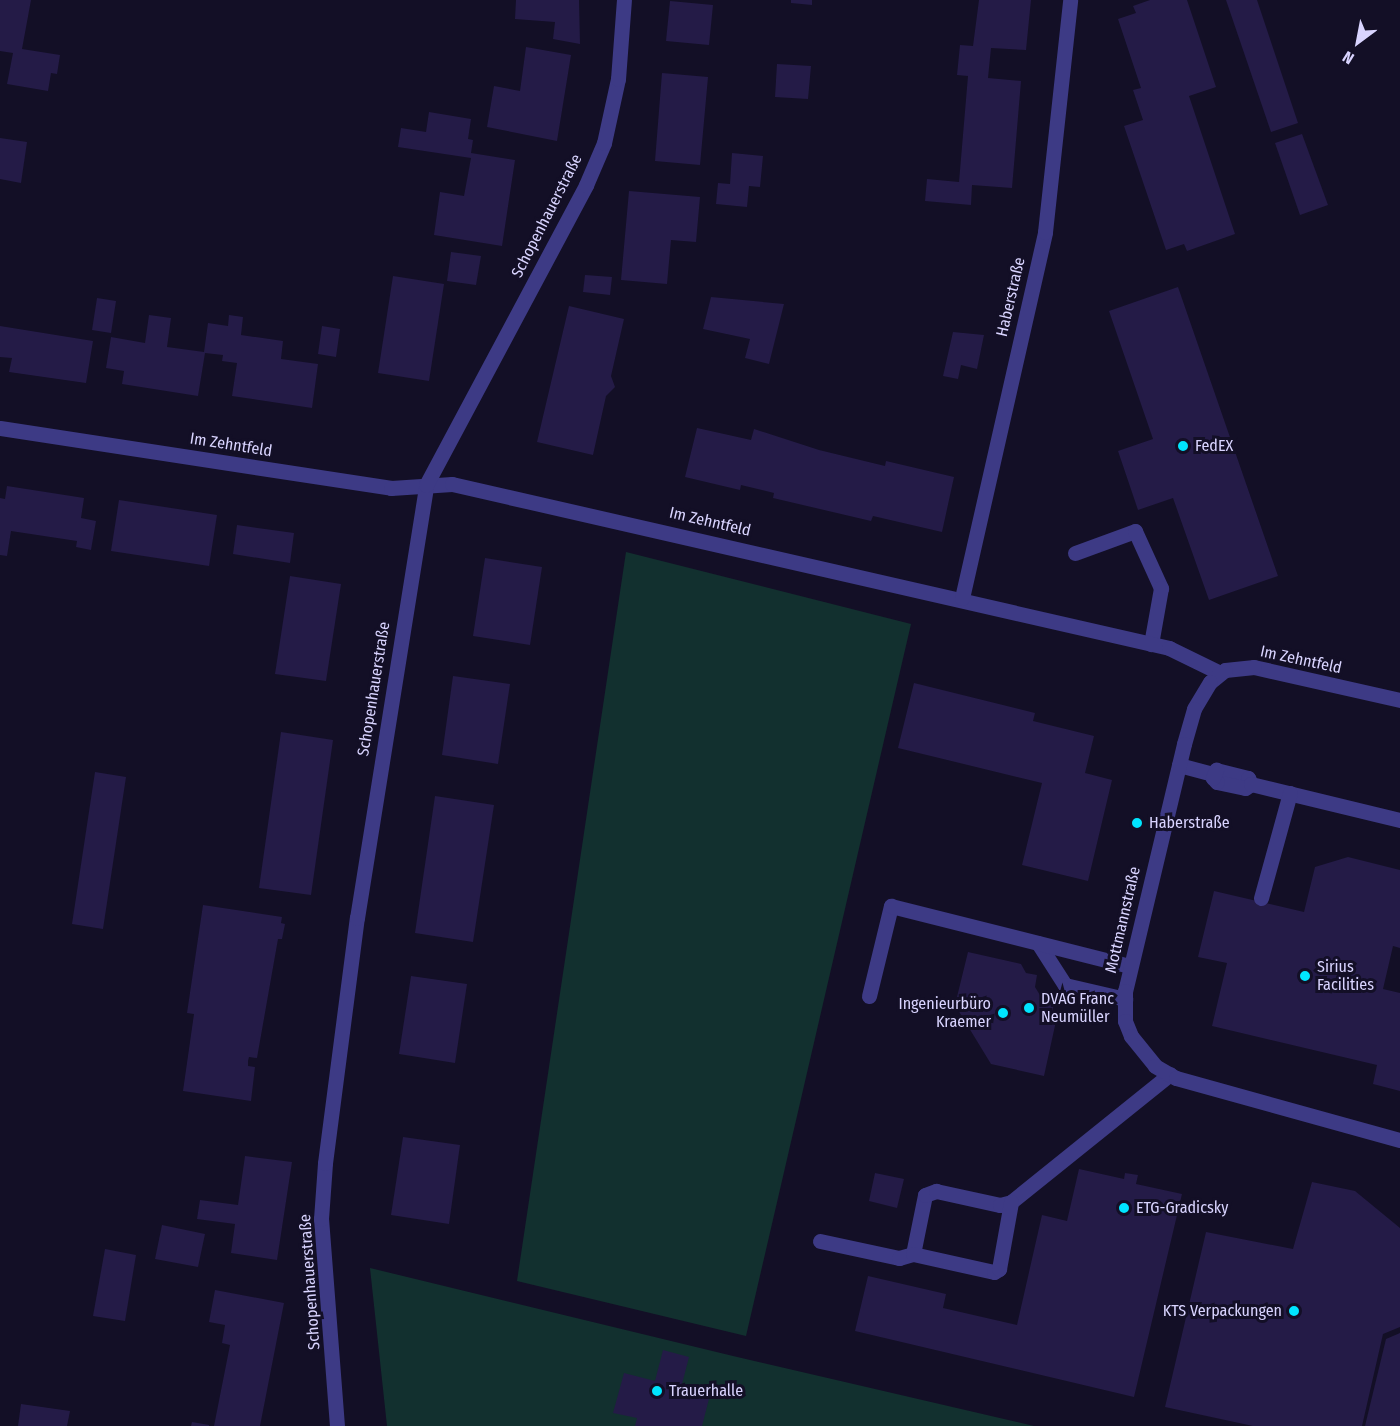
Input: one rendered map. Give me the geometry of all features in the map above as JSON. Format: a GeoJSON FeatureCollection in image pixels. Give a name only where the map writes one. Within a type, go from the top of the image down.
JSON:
{"type":"FeatureCollection","features":[{"type":"Feature","properties":{"kind":"street","name":"Schopenhauerstraße"},"geometry":{"type":"LineString","coordinates":[[337,1426],[321,1219],[325,1163],[357,918],[426,485],[586,185],[604,142],[618,79],[624,0]]}},
{"type":"Feature","properties":{"kind":"street","name":"Haberstraße"},"geometry":{"type":"LineString","coordinates":[[962,598],[1045,232],[1070,0]]}},
{"type":"Feature","properties":{"kind":"street","name":"Im Zehntfeld"},"geometry":{"type":"LineString","coordinates":[[0,428],[392,488],[426,485],[464,487],[962,598],[1151,644],[1193,658],[1220,673],[1235,667],[1254,667],[1400,700]]}},
{"type":"Feature","properties":{"kind":"street"},"geometry":{"type":"LineString","coordinates":[[1075,553],[1135,531],[1161,588],[1151,644]]}},
{"type":"Feature","properties":{"kind":"street","name":"Mottmannstraße"},"geometry":{"type":"LineString","coordinates":[[1220,673],[1194,709],[1179,765],[1130,966],[1125,999],[1131,1036],[1155,1066],[1170,1074],[1400,1140]]}},
{"type":"Feature","properties":{"kind":"street"},"geometry":{"type":"LineString","coordinates":[[1179,765],[1212,774],[1216,782],[1245,788],[1251,784],[1400,820]]}},
{"type":"Feature","properties":{"kind":"street"},"geometry":{"type":"LineString","coordinates":[[1261,898],[1290,793]]}},
{"type":"Feature","properties":{"kind":"street"},"geometry":{"type":"LineString","coordinates":[[869,996],[891,906],[1130,966]]}},
{"type":"Feature","properties":{"kind":"street"},"geometry":{"type":"LineString","coordinates":[[1038,942],[1065,985],[1125,999]]}},
{"type":"Feature","properties":{"kind":"street"},"geometry":{"type":"LineString","coordinates":[[913,1254],[925,1196],[936,1191],[1000,1205],[1011,1202],[1170,1074]]}},
{"type":"Feature","properties":{"kind":"street"},"geometry":{"type":"LineString","coordinates":[[820,1241],[899,1258],[913,1254],[994,1272],[999,1269],[1011,1202]]}},
{"type":"Feature","properties":{"kind":"green space"},"geometry":{"type":"Polygon","coordinates":[[[626,552],[911,624],[746,1336],[517,1281],[626,552]]]}},
{"type":"Feature","properties":{"kind":"green space"},"geometry":{"type":"Polygon","coordinates":[[[370,1268],[733,1356],[1034,1426],[387,1426],[370,1268]]]}},
{"type":"Feature","properties":{"kind":"building"},"geometry":{"type":"Polygon","coordinates":[[[0,0],[31,0],[22,49],[60,55],[57,74],[51,73],[48,91],[7,84],[13,53],[0,51],[0,0]]]}},
{"type":"Feature","properties":{"kind":"building"},"geometry":{"type":"Polygon","coordinates":[[[516,0],[579,0],[580,44],[553,39],[555,22],[515,19],[516,0]]]}},
{"type":"Feature","properties":{"kind":"building"},"geometry":{"type":"Polygon","coordinates":[[[791,0],[812,0],[812,5],[791,3],[791,0]]]}},
{"type":"Feature","properties":{"kind":"building"},"geometry":{"type":"Polygon","coordinates":[[[979,0],[1031,0],[1026,50],[991,48],[988,78],[1021,81],[1012,188],[972,185],[971,205],[925,201],[927,179],[959,182],[968,76],[957,75],[960,45],[973,46],[979,0]]]}},
{"type":"Feature","properties":{"kind":"building"},"geometry":{"type":"Polygon","coordinates":[[[1150,0],[1187,0],[1216,87],[1189,96],[1235,234],[1187,251],[1184,244],[1166,250],[1124,126],[1143,120],[1133,90],[1141,88],[1118,19],[1136,13],[1133,6],[1150,0]]]}},
{"type":"Feature","properties":{"kind":"building"},"geometry":{"type":"Polygon","coordinates":[[[1226,0],[1257,0],[1298,123],[1271,132],[1226,0]]]}},
{"type":"Feature","properties":{"kind":"building"},"geometry":{"type":"Polygon","coordinates":[[[670,1],[713,5],[709,45],[666,41],[670,1]]]}},
{"type":"Feature","properties":{"kind":"building"},"geometry":{"type":"Polygon","coordinates":[[[526,47],[571,55],[557,141],[487,127],[494,86],[520,91],[526,47]]]}},
{"type":"Feature","properties":{"kind":"building"},"geometry":{"type":"Polygon","coordinates":[[[777,64],[811,66],[808,99],[775,97],[777,64]]]}},
{"type":"Feature","properties":{"kind":"building"},"geometry":{"type":"Polygon","coordinates":[[[662,73],[708,77],[700,165],[655,161],[662,73]]]}},
{"type":"Feature","properties":{"kind":"building"},"geometry":{"type":"Polygon","coordinates":[[[429,112],[471,119],[468,139],[473,140],[471,153],[515,160],[502,246],[434,235],[440,192],[464,196],[471,158],[398,147],[401,128],[426,132],[429,112]]]}},
{"type":"Feature","properties":{"kind":"building"},"geometry":{"type":"Polygon","coordinates":[[[1302,134],[1328,205],[1300,215],[1275,143],[1302,134]]]}},
{"type":"Feature","properties":{"kind":"building"},"geometry":{"type":"Polygon","coordinates":[[[0,138],[27,142],[21,183],[0,179],[0,138]]]}},
{"type":"Feature","properties":{"kind":"building"},"geometry":{"type":"Polygon","coordinates":[[[732,153],[763,156],[760,187],[749,186],[747,207],[716,204],[718,183],[730,184],[732,153]]]}},
{"type":"Feature","properties":{"kind":"building"},"geometry":{"type":"Polygon","coordinates":[[[629,191],[700,197],[696,242],[671,240],[667,284],[621,280],[629,191]]]}},
{"type":"Feature","properties":{"kind":"building"},"geometry":{"type":"Polygon","coordinates":[[[451,252],[481,256],[476,285],[447,281],[451,252]]]}},
{"type":"Feature","properties":{"kind":"building"},"geometry":{"type":"Polygon","coordinates":[[[585,275],[612,277],[610,295],[583,292],[585,275]]]}},
{"type":"Feature","properties":{"kind":"building"},"geometry":{"type":"Polygon","coordinates":[[[393,276],[444,284],[429,381],[378,373],[393,276]]]}},
{"type":"Feature","properties":{"kind":"building","name":"FedEX"},"geometry":{"type":"Polygon","coordinates":[[[1178,287],[1278,576],[1209,600],[1173,498],[1138,510],[1118,451],[1153,439],[1109,311],[1178,287]]]}},
{"type":"Feature","properties":{"kind":"building"},"geometry":{"type":"Polygon","coordinates":[[[711,297],[784,304],[769,364],[745,358],[750,339],[703,329],[711,297]]]}},
{"type":"Feature","properties":{"kind":"building"},"geometry":{"type":"Polygon","coordinates":[[[97,298],[116,301],[111,333],[92,330],[97,298]]]}},
{"type":"Feature","properties":{"kind":"building"},"geometry":{"type":"Polygon","coordinates":[[[569,306],[624,319],[611,376],[615,387],[606,396],[593,455],[537,442],[569,306]]]}},
{"type":"Feature","properties":{"kind":"building"},"geometry":{"type":"Polygon","coordinates":[[[149,315],[171,318],[167,347],[204,352],[208,323],[228,326],[229,315],[243,317],[241,335],[283,341],[281,359],[318,364],[312,408],[232,396],[237,363],[222,361],[223,355],[205,353],[198,396],[122,384],[124,371],[106,368],[111,337],[145,343],[149,315]]]}},
{"type":"Feature","properties":{"kind":"building"},"geometry":{"type":"Polygon","coordinates":[[[0,326],[93,341],[86,383],[9,372],[12,358],[0,357],[0,326]]]}},
{"type":"Feature","properties":{"kind":"building"},"geometry":{"type":"Polygon","coordinates":[[[322,326],[340,329],[336,357],[318,354],[322,326]]]}},
{"type":"Feature","properties":{"kind":"building"},"geometry":{"type":"Polygon","coordinates":[[[953,332],[984,335],[977,369],[961,365],[958,379],[943,376],[953,332]]]}},
{"type":"Feature","properties":{"kind":"building"},"geometry":{"type":"Polygon","coordinates":[[[697,428],[751,440],[754,429],[819,450],[885,466],[886,461],[954,477],[942,532],[873,516],[871,521],[773,498],[774,493],[741,485],[740,490],[685,477],[697,428]]]}},
{"type":"Feature","properties":{"kind":"building"},"geometry":{"type":"Polygon","coordinates":[[[7,486],[84,498],[81,518],[96,521],[91,550],[76,547],[77,541],[11,531],[7,556],[0,555],[0,498],[5,499],[7,486]]]}},
{"type":"Feature","properties":{"kind":"building"},"geometry":{"type":"Polygon","coordinates":[[[119,500],[217,515],[209,566],[111,551],[119,500]]]}},
{"type":"Feature","properties":{"kind":"building"},"geometry":{"type":"Polygon","coordinates":[[[237,525],[294,533],[290,563],[233,554],[237,525]]]}},
{"type":"Feature","properties":{"kind":"building"},"geometry":{"type":"Polygon","coordinates":[[[485,558],[542,567],[530,645],[473,636],[485,558]]]}},
{"type":"Feature","properties":{"kind":"building"},"geometry":{"type":"Polygon","coordinates":[[[290,576],[341,584],[326,681],[275,674],[290,576]]]}},
{"type":"Feature","properties":{"kind":"building"},"geometry":{"type":"Polygon","coordinates":[[[453,676],[510,684],[498,764],[442,755],[453,676]]]}},
{"type":"Feature","properties":{"kind":"building"},"geometry":{"type":"Polygon","coordinates":[[[914,683],[1035,713],[1033,721],[1094,736],[1085,773],[1112,780],[1088,881],[1022,865],[1042,783],[898,748],[914,683]]]}},
{"type":"Feature","properties":{"kind":"building"},"geometry":{"type":"Polygon","coordinates":[[[281,732],[333,740],[311,895],[259,888],[281,732]]]}},
{"type":"Feature","properties":{"kind":"building"},"geometry":{"type":"Polygon","coordinates":[[[95,772],[126,777],[103,929],[72,924],[95,772]]]}},
{"type":"Feature","properties":{"kind":"building"},"geometry":{"type":"Polygon","coordinates":[[[435,796],[494,805],[473,942],[415,933],[435,796]]]}},
{"type":"Feature","properties":{"kind":"building","name":"Sirius Facilities"},"geometry":{"type":"Polygon","coordinates":[[[1348,857],[1400,870],[1400,948],[1393,946],[1383,989],[1400,993],[1400,1091],[1373,1084],[1377,1065],[1212,1026],[1227,963],[1198,957],[1214,891],[1304,912],[1315,867],[1348,857]]]}},
{"type":"Feature","properties":{"kind":"building"},"geometry":{"type":"Polygon","coordinates":[[[203,905],[282,917],[281,923],[285,924],[282,939],[278,939],[257,1058],[249,1057],[248,1061],[248,1066],[255,1067],[251,1101],[183,1091],[194,1014],[187,1013],[203,905]]]}},
{"type":"Feature","properties":{"kind":"building"},"geometry":{"type":"Polygon","coordinates":[[[968,952],[1021,964],[1026,973],[1037,975],[1035,987],[1043,1000],[1054,1003],[1052,1014],[1056,1021],[1044,1076],[991,1064],[955,1005],[968,952]]]}},
{"type":"Feature","properties":{"kind":"building"},"geometry":{"type":"Polygon","coordinates":[[[411,976],[467,984],[455,1063],[399,1054],[411,976]]]}},
{"type":"Feature","properties":{"kind":"building"},"geometry":{"type":"Polygon","coordinates":[[[403,1137],[460,1145],[449,1224],[391,1215],[403,1137]]]}},
{"type":"Feature","properties":{"kind":"building"},"geometry":{"type":"Polygon","coordinates":[[[245,1156],[292,1162],[277,1260],[231,1253],[235,1224],[197,1219],[200,1200],[238,1205],[245,1156]]]}},
{"type":"Feature","properties":{"kind":"building"},"geometry":{"type":"Polygon","coordinates":[[[1079,1169],[1124,1179],[1125,1173],[1138,1175],[1136,1184],[1182,1194],[1134,1397],[855,1331],[868,1276],[946,1294],[943,1308],[1017,1325],[1042,1215],[1067,1221],[1079,1169]]]}},
{"type":"Feature","properties":{"kind":"building"},"geometry":{"type":"Polygon","coordinates":[[[875,1173],[904,1179],[897,1208],[869,1201],[875,1173]]]}},
{"type":"Feature","properties":{"kind":"building","name":"KTS Verpackungen"},"geometry":{"type":"Polygon","coordinates":[[[1312,1182],[1355,1191],[1400,1228],[1400,1327],[1383,1334],[1362,1426],[1253,1426],[1165,1407],[1206,1232],[1293,1249],[1312,1182]]]}},
{"type":"Feature","properties":{"kind":"building"},"geometry":{"type":"Polygon","coordinates":[[[162,1225],[205,1234],[198,1267],[155,1259],[162,1225]]]}},
{"type":"Feature","properties":{"kind":"building"},"geometry":{"type":"Polygon","coordinates":[[[105,1249],[136,1255],[125,1321],[93,1316],[105,1249]]]}},
{"type":"Feature","properties":{"kind":"building"},"geometry":{"type":"Polygon","coordinates":[[[215,1290],[284,1303],[260,1426],[214,1426],[230,1345],[222,1343],[225,1325],[209,1322],[215,1290]]]}},
{"type":"Feature","properties":{"kind":"building"},"geometry":{"type":"Polygon","coordinates":[[[1400,1333],[1400,1426],[1365,1426],[1386,1339],[1400,1333]]]}},
{"type":"Feature","properties":{"kind":"building","name":"Trauerhalle"},"geometry":{"type":"Polygon","coordinates":[[[663,1350],[689,1357],[681,1388],[710,1395],[702,1426],[635,1426],[637,1418],[613,1413],[624,1373],[655,1381],[663,1350]]]}},
{"type":"Feature","properties":{"kind":"building"},"geometry":{"type":"Polygon","coordinates":[[[21,1404],[70,1411],[67,1426],[18,1426],[21,1404]]]}},
{"type":"Feature","properties":{"kind":"building"},"geometry":{"type":"Polygon","coordinates":[[[192,1422],[209,1425],[209,1426],[191,1426],[192,1422]]]}},
{"type":"Feature","properties":{"kind":"place","name":"FedEX"},"geometry":{"type":"Point","coordinates":[1183,446]}},
{"type":"Feature","properties":{"kind":"place","name":"Haberstraße"},"geometry":{"type":"Point","coordinates":[1137,823]}},
{"type":"Feature","properties":{"kind":"place","name":"Sirius Facilities"},"geometry":{"type":"Point","coordinates":[1305,976]}},
{"type":"Feature","properties":{"kind":"place","name":"DVAG Franc Neumüller"},"geometry":{"type":"Point","coordinates":[1029,1008]}},
{"type":"Feature","properties":{"kind":"place","name":"Ingenieurbüro Kraemer"},"geometry":{"type":"Point","coordinates":[1003,1013]}},
{"type":"Feature","properties":{"kind":"place","name":"ETG-Gradicsky"},"geometry":{"type":"Point","coordinates":[1124,1208]}},
{"type":"Feature","properties":{"kind":"place","name":"KTS Verpackungen"},"geometry":{"type":"Point","coordinates":[1294,1311]}},
{"type":"Feature","properties":{"kind":"place","name":"Trauerhalle"},"geometry":{"type":"Point","coordinates":[657,1391]}}]}
